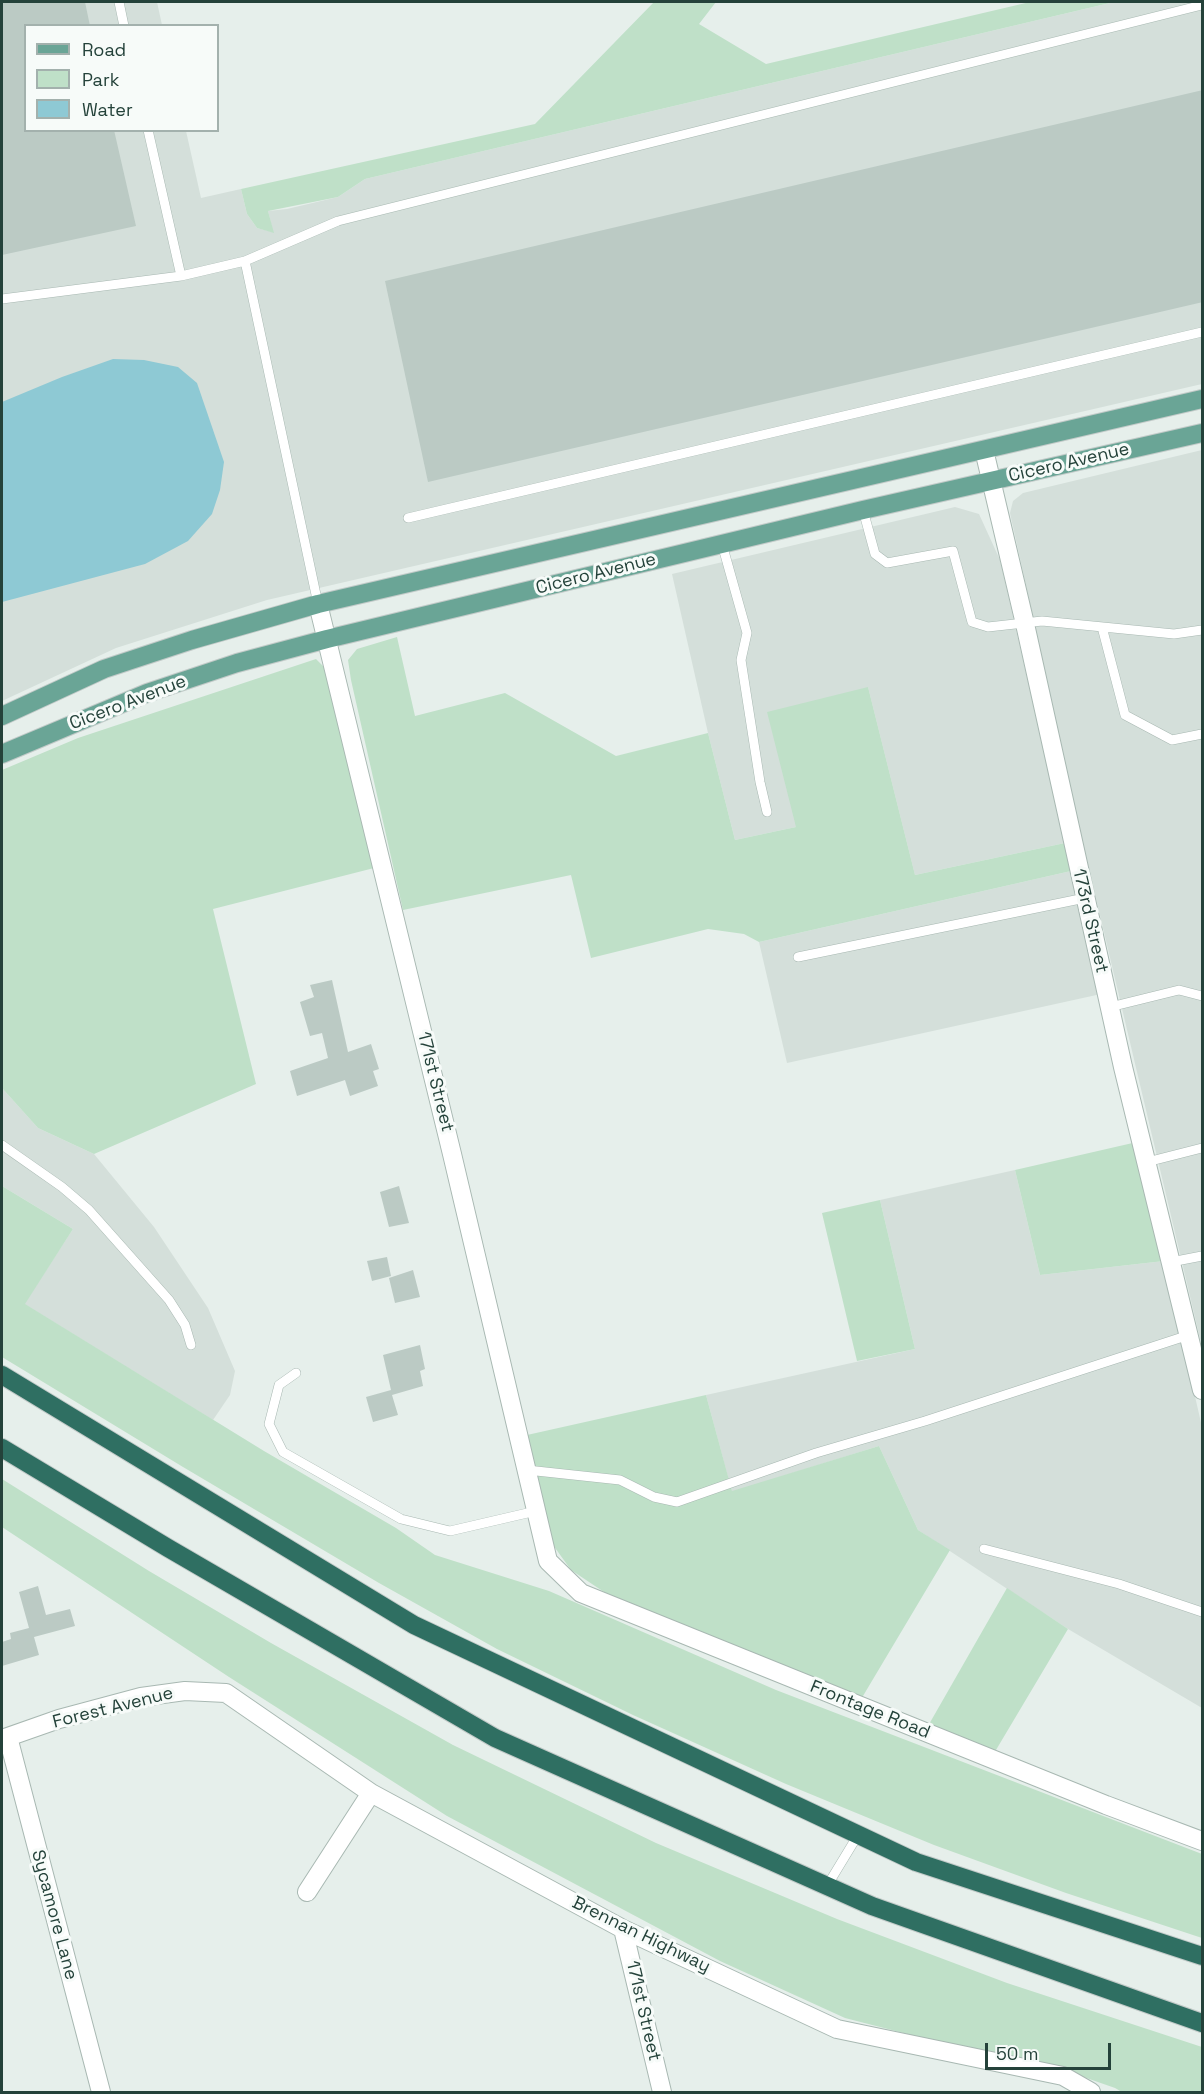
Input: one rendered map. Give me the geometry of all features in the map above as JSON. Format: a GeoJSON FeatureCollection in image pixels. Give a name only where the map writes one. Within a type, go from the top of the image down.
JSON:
{"type":"FeatureCollection","features":[{"type":"Feature","properties":{"kind":"highway"},"geometry":{"type":"LineString","coordinates":[[2,1376],[414,1625],[916,1862],[1203,1956]]}},
{"type":"Feature","properties":{"kind":"highway"},"geometry":{"type":"LineString","coordinates":[[2,1448],[178,1554],[495,1738],[883,1910],[1203,2023]]}},
{"type":"Feature","properties":{"kind":"main road","name":"Cicero Avenue"},"geometry":{"type":"LineString","coordinates":[[2,716],[104,669],[192,640],[318,604],[1203,399]]}},
{"type":"Feature","properties":{"kind":"main road","name":"Cicero Avenue"},"geometry":{"type":"LineString","coordinates":[[2,754],[147,693],[237,663],[327,639],[863,510],[1203,433]]}},
{"type":"Feature","properties":{"kind":"street","name":"173rd Street"},"geometry":{"type":"LineString","coordinates":[[984,450],[1110,1007],[1189,1335],[1200,1369],[1203,1390]]}},
{"type":"Feature","properties":{"kind":"street","name":"171st Street"},"geometry":{"type":"LineString","coordinates":[[318,604],[548,1561]]}},
{"type":"Feature","properties":{"kind":"street","name":"Frontage Road"},"geometry":{"type":"LineString","coordinates":[[548,1561],[581,1593],[1095,1801],[1203,1840]]}},
{"type":"Feature","properties":{"kind":"street","name":"Forest Avenue"},"geometry":{"type":"LineString","coordinates":[[5,1738],[59,1719],[141,1697],[185,1690],[226,1693]]}},
{"type":"Feature","properties":{"kind":"street","name":"Brennan Highway"},"geometry":{"type":"LineString","coordinates":[[226,1693],[371,1793],[623,1929],[837,2029],[1063,2076],[1091,2092]]}},
{"type":"Feature","properties":{"kind":"street","name":"Sycamore Lane"},"geometry":{"type":"LineString","coordinates":[[5,1738],[101,2092]]}},
{"type":"Feature","properties":{"kind":"street"},"geometry":{"type":"LineString","coordinates":[[307,1892],[371,1793]]}},
{"type":"Feature","properties":{"kind":"street","name":"171st Street"},"geometry":{"type":"LineString","coordinates":[[623,1929],[662,2092]]}},
{"type":"Feature","properties":{"kind":"lane"},"geometry":{"type":"LineString","coordinates":[[118,2],[124,24]]}},
{"type":"Feature","properties":{"kind":"lane"},"geometry":{"type":"LineString","coordinates":[[2,299],[181,276],[245,261],[338,221],[1203,5]]}},
{"type":"Feature","properties":{"kind":"lane"},"geometry":{"type":"LineString","coordinates":[[148,132],[181,276]]}},
{"type":"Feature","properties":{"kind":"lane"},"geometry":{"type":"LineString","coordinates":[[245,261],[318,604]]}},
{"type":"Feature","properties":{"kind":"lane"},"geometry":{"type":"LineString","coordinates":[[408,519],[1203,332]]}},
{"type":"Feature","properties":{"kind":"lane"},"geometry":{"type":"LineString","coordinates":[[863,510],[875,554],[887,563],[953,551],[972,621],[988,627],[1042,621],[1174,634],[1203,630]]}},
{"type":"Feature","properties":{"kind":"lane"},"geometry":{"type":"LineString","coordinates":[[722,544],[747,633],[741,660],[760,782],[767,812]]}},
{"type":"Feature","properties":{"kind":"lane"},"geometry":{"type":"LineString","coordinates":[[1102,627],[1125,715],[1172,740],[1203,734]]}},
{"type":"Feature","properties":{"kind":"lane"},"geometry":{"type":"LineString","coordinates":[[798,957],[1085,898]]}},
{"type":"Feature","properties":{"kind":"lane"},"geometry":{"type":"LineString","coordinates":[[1110,1007],[1179,990],[1203,996]]}},
{"type":"Feature","properties":{"kind":"lane"},"geometry":{"type":"LineString","coordinates":[[2,1145],[62,1187],[96,1217],[169,1300],[185,1324],[191,1345]]}},
{"type":"Feature","properties":{"kind":"lane"},"geometry":{"type":"LineString","coordinates":[[1147,1162],[1203,1148]]}},
{"type":"Feature","properties":{"kind":"lane"},"geometry":{"type":"LineString","coordinates":[[1171,1262],[1203,1256]]}},
{"type":"Feature","properties":{"kind":"lane"},"geometry":{"type":"LineString","coordinates":[[526,1470],[620,1480],[654,1497],[677,1502],[816,1453],[936,1418],[1189,1335]]}},
{"type":"Feature","properties":{"kind":"lane"},"geometry":{"type":"LineString","coordinates":[[296,1373],[279,1385],[269,1424],[283,1452],[293,1458],[400,1519],[450,1531],[536,1511]]}},
{"type":"Feature","properties":{"kind":"lane"},"geometry":{"type":"LineString","coordinates":[[984,1549],[1119,1584],[1203,1612]]}},
{"type":"Feature","properties":{"kind":"lane"},"geometry":{"type":"LineString","coordinates":[[827,1886],[858,1835]]}},
{"type":"Feature","properties":{"kind":"shaded area"},"geometry":{"type":"Polygon","coordinates":[[[2,2],[157,2],[162,24],[24,24],[24,132],[186,132],[201,198],[241,189],[247,214],[257,228],[273,232],[268,211],[338,197],[365,179],[1114,2],[1202,2],[1202,384],[267,600],[116,648],[2,701],[2,2]]]}},
{"type":"Feature","properties":{"kind":"shaded area"},"geometry":{"type":"Polygon","coordinates":[[[1202,450],[1202,1347],[1081,835],[1010,513],[1013,501],[1023,493],[1202,450]]]}},
{"type":"Feature","properties":{"kind":"shaded area"},"geometry":{"type":"Polygon","coordinates":[[[955,507],[979,514],[1000,560],[1065,843],[915,875],[868,687],[796,827],[735,840],[672,574],[955,507]]]}},
{"type":"Feature","properties":{"kind":"shaded area"},"geometry":{"type":"Polygon","coordinates":[[[1071,871],[1101,994],[787,1063],[759,942],[1071,871]]]}},
{"type":"Feature","properties":{"kind":"shaded area"},"geometry":{"type":"Polygon","coordinates":[[[2,1088],[38,1128],[94,1154],[154,1227],[208,1308],[235,1371],[230,1395],[213,1420],[24,1304],[73,1229],[2,1186],[2,1088]]]}},
{"type":"Feature","properties":{"kind":"shaded area"},"geometry":{"type":"Polygon","coordinates":[[[1015,1170],[1040,1275],[1164,1261],[1202,1427],[1202,1708],[1068,1629],[918,1530],[879,1446],[732,1492],[706,1395],[915,1349],[880,1200],[1015,1170]]]}},
{"type":"Feature","properties":{"kind":"green space"},"geometry":{"type":"Polygon","coordinates":[[[654,2],[716,2],[699,24],[766,64],[1030,2],[1114,2],[365,179],[338,197],[268,211],[274,233],[257,228],[247,214],[241,189],[535,124],[654,2]]]}},
{"type":"Feature","properties":{"kind":"green space"},"geometry":{"type":"Polygon","coordinates":[[[397,637],[415,716],[505,693],[616,756],[708,733],[735,840],[796,827],[767,712],[868,687],[915,875],[1065,843],[1071,871],[759,942],[744,934],[708,929],[591,958],[571,875],[403,910],[348,660],[357,649],[397,637]]]}},
{"type":"Feature","properties":{"kind":"green space"},"geometry":{"type":"Polygon","coordinates":[[[316,659],[330,673],[378,867],[213,909],[256,1084],[94,1154],[38,1128],[2,1088],[2,770],[78,738],[316,659]]]}},
{"type":"Feature","properties":{"kind":"green space"},"geometry":{"type":"Polygon","coordinates":[[[1137,1142],[1164,1261],[1040,1275],[1015,1170],[1137,1142]]]}},
{"type":"Feature","properties":{"kind":"green space"},"geometry":{"type":"Polygon","coordinates":[[[2,1186],[73,1229],[25,1304],[264,1451],[396,1528],[435,1555],[549,1591],[776,1690],[1202,1854],[1202,1938],[1066,1893],[934,1845],[786,1784],[633,1715],[497,1649],[379,1583],[2,1357],[2,1186]]]}},
{"type":"Feature","properties":{"kind":"green space"},"geometry":{"type":"Polygon","coordinates":[[[880,1200],[915,1349],[857,1361],[822,1213],[880,1200]]]}},
{"type":"Feature","properties":{"kind":"green space"},"geometry":{"type":"Polygon","coordinates":[[[706,1395],[732,1491],[879,1446],[918,1530],[950,1550],[860,1701],[607,1594],[571,1570],[553,1545],[527,1435],[706,1395]]]}},
{"type":"Feature","properties":{"kind":"green space"},"geometry":{"type":"Polygon","coordinates":[[[2,1479],[149,1571],[271,1643],[453,1745],[656,1843],[837,1919],[1007,1983],[1202,2047],[1202,2092],[1122,2092],[1035,2060],[919,2037],[845,2018],[720,1961],[447,1816],[229,1677],[2,1527],[2,1479]]]}},
{"type":"Feature","properties":{"kind":"green space"},"geometry":{"type":"Polygon","coordinates":[[[1007,1588],[1068,1629],[993,1755],[928,1726],[1007,1588]]]}},
{"type":"Feature","properties":{"kind":"water"},"geometry":{"type":"Polygon","coordinates":[[[113,359],[144,360],[178,367],[197,383],[224,462],[220,490],[212,514],[188,541],[145,564],[2,602],[2,402],[113,359]]]}},
{"type":"Feature","properties":{"kind":"building"},"geometry":{"type":"Polygon","coordinates":[[[2,2],[85,2],[90,24],[24,24],[24,132],[114,132],[136,226],[2,255],[2,2]]]}},
{"type":"Feature","properties":{"kind":"building"},"geometry":{"type":"Polygon","coordinates":[[[1203,90],[1203,302],[428,482],[385,281],[1203,90]]]}},
{"type":"Feature","properties":{"kind":"building"},"geometry":{"type":"Polygon","coordinates":[[[332,980],[348,1052],[371,1044],[379,1069],[373,1071],[378,1086],[350,1096],[345,1080],[297,1096],[290,1071],[328,1058],[322,1033],[310,1036],[300,1002],[314,997],[310,985],[332,980]]]}},
{"type":"Feature","properties":{"kind":"building"},"geometry":{"type":"Polygon","coordinates":[[[399,1186],[409,1223],[389,1227],[380,1192],[399,1186]]]}},
{"type":"Feature","properties":{"kind":"building"},"geometry":{"type":"Polygon","coordinates":[[[387,1257],[391,1276],[372,1281],[367,1261],[387,1257]]]}},
{"type":"Feature","properties":{"kind":"building"},"geometry":{"type":"Polygon","coordinates":[[[413,1270],[420,1297],[395,1303],[389,1278],[413,1270]]]}},
{"type":"Feature","properties":{"kind":"building"},"geometry":{"type":"Polygon","coordinates":[[[420,1345],[425,1369],[420,1371],[423,1386],[392,1395],[398,1415],[373,1422],[366,1397],[391,1390],[383,1355],[420,1345]]]}},
{"type":"Feature","properties":{"kind":"building"},"geometry":{"type":"Polygon","coordinates":[[[38,1586],[46,1615],[70,1609],[75,1626],[34,1637],[39,1655],[2,1666],[2,1642],[11,1639],[10,1633],[29,1628],[19,1592],[38,1586]]]}}]}
